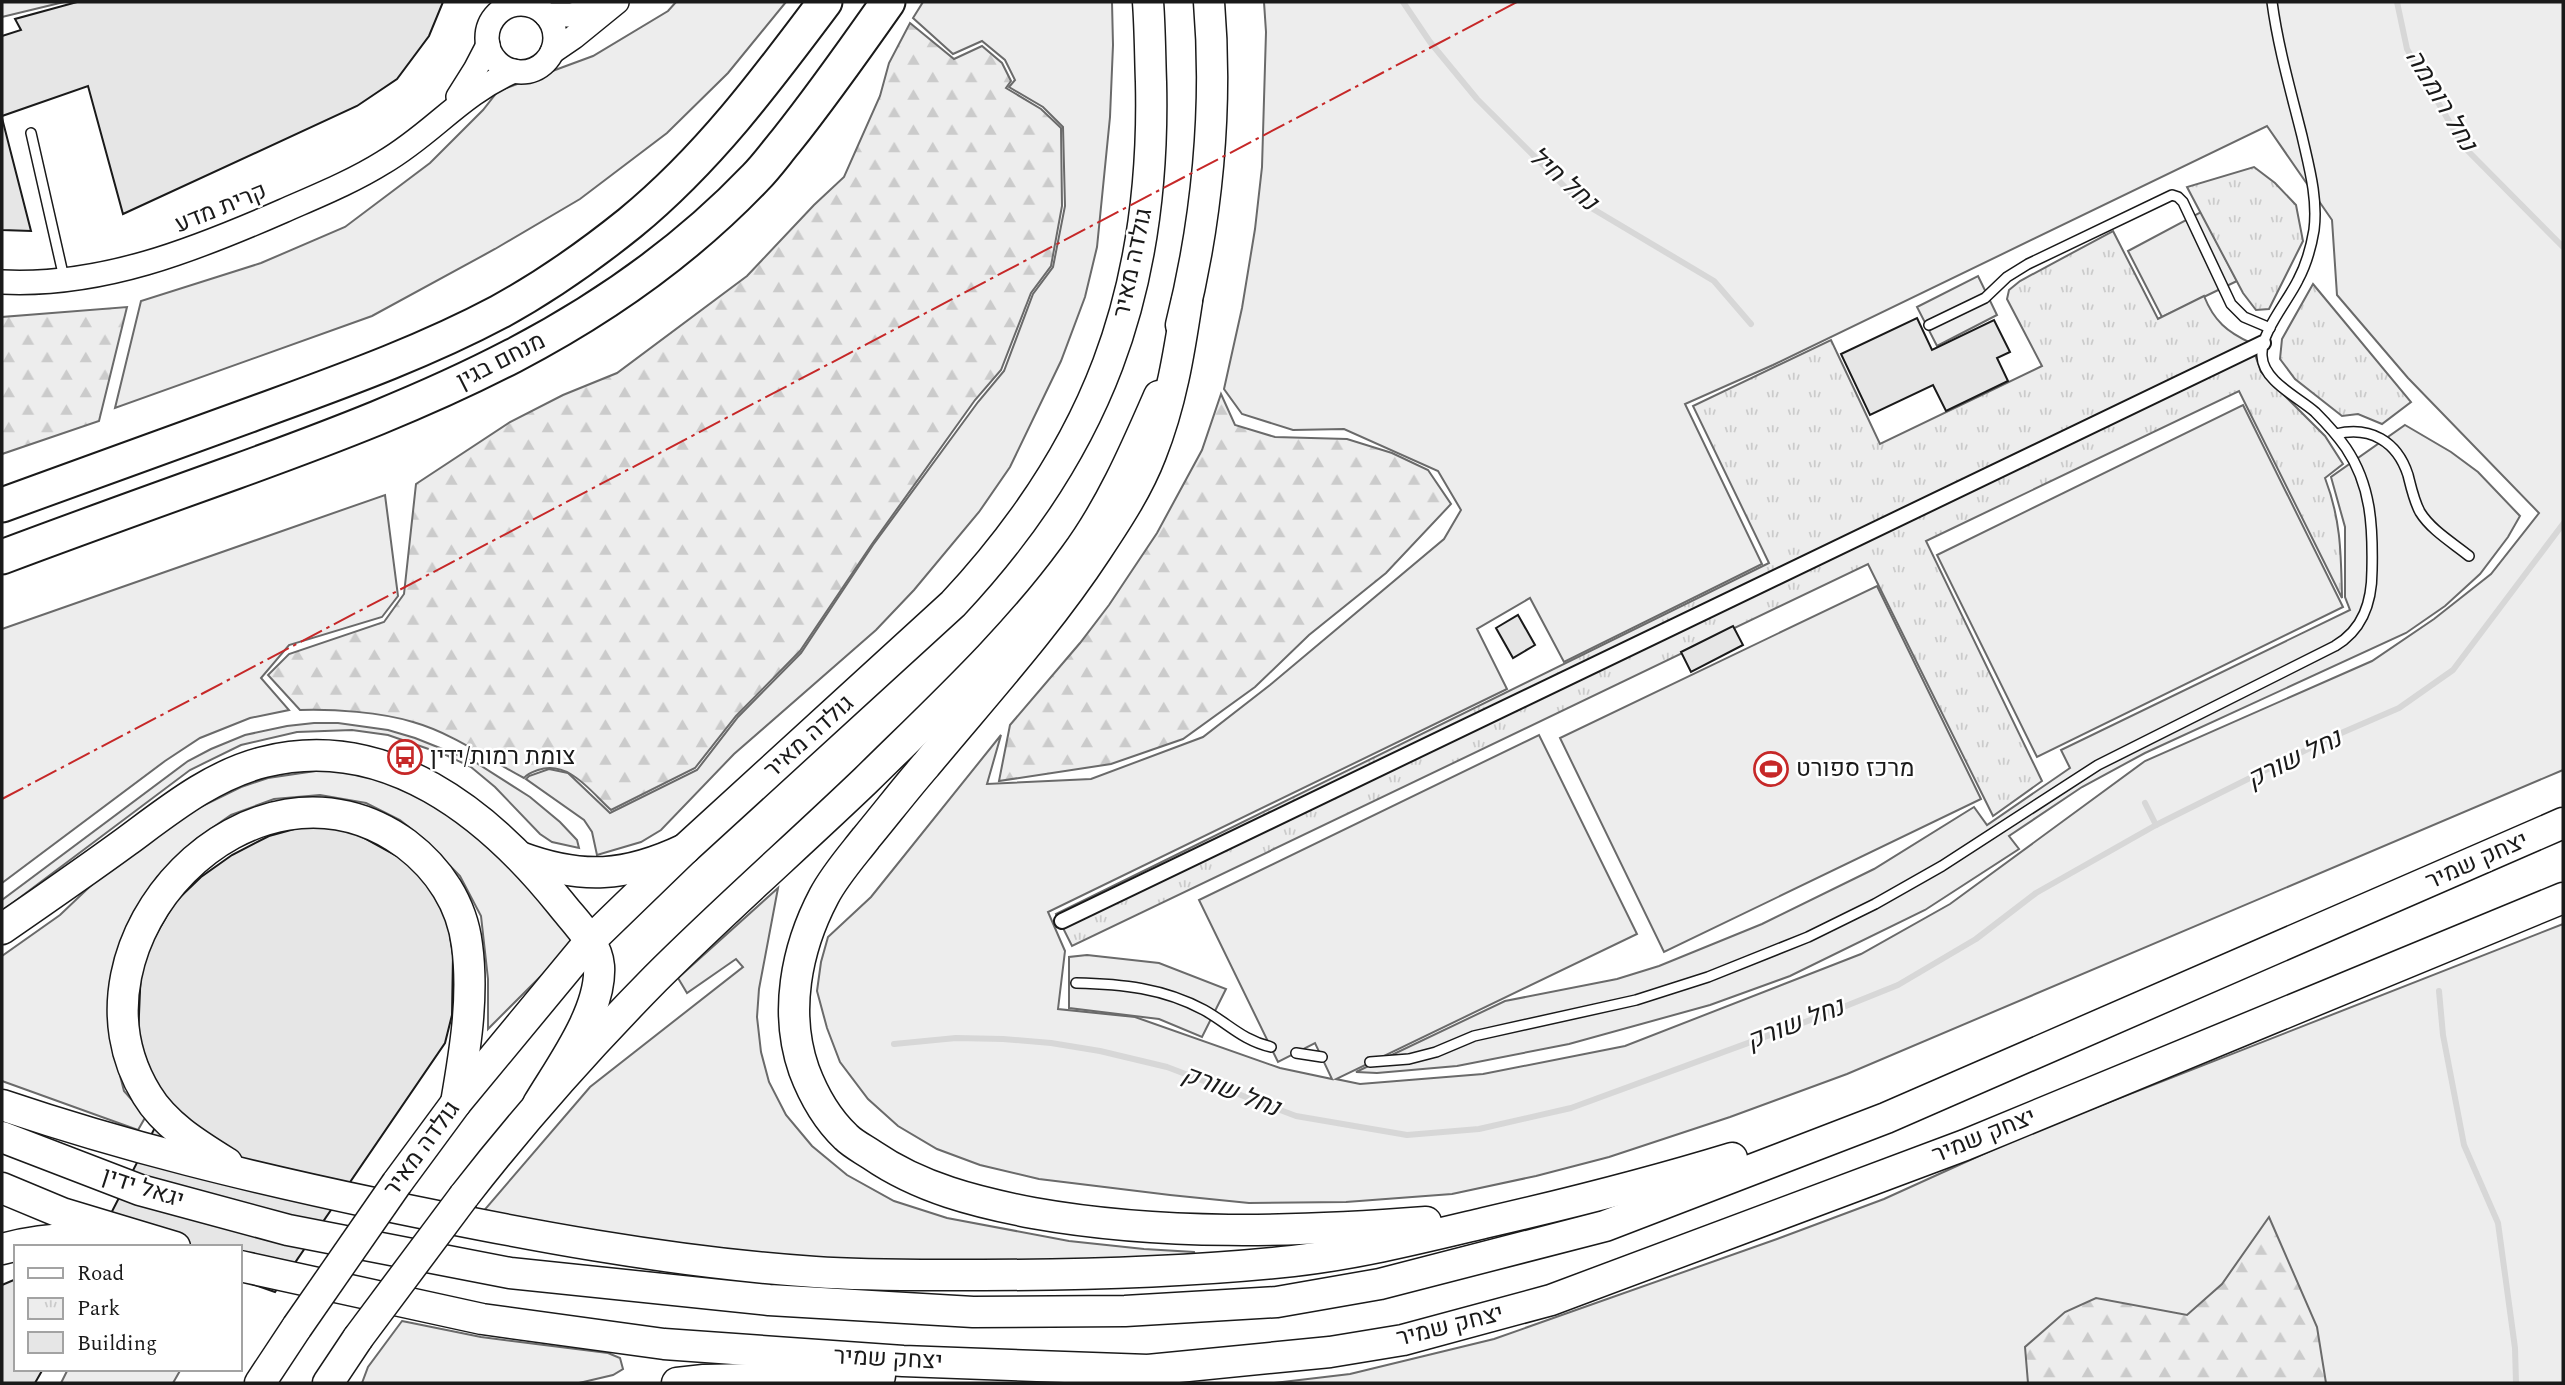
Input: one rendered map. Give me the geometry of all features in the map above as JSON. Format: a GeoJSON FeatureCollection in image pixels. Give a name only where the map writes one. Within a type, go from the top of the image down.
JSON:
{"type":"FeatureCollection","features":[{"type":"Feature","properties":{"kind":"highway","name":"מנחם בגין"},"geometry":{"type":"LineString","coordinates":[[2,503],[334,384],[430,345],[500,311],[567,270],[631,222],[706,152],[768,79],[825,2]]}},
{"type":"Feature","properties":{"kind":"highway","name":"מנחם בגין"},"geometry":{"type":"LineString","coordinates":[[2,556],[297,450],[415,403],[510,360],[596,310],[678,249],[756,178],[825,93],[888,2]]}},
{"type":"Feature","properties":{"kind":"main road","name":"גולדה מאיר"},"geometry":{"type":"LineString","coordinates":[[260,1383],[397,1183],[456,1103],[590,941],[685,849],[922,635],[986,569],[1040,498],[1081,428],[1115,347],[1130,296],[1142,240],[1149,177],[1152,117],[1147,2]]}},
{"type":"Feature","properties":{"kind":"main road"},"geometry":{"type":"LineString","coordinates":[[1209,2],[1211,110],[1204,192],[1177,370],[1150,457],[1118,519],[1079,578],[1032,639],[897,800],[826,893],[808,933],[796,978],[793,1015],[798,1053],[822,1108],[846,1137],[884,1163],[917,1181],[960,1197],[1066,1219],[1113,1226],[1267,1230],[1462,1219],[1551,1208]]}},
{"type":"Feature","properties":{"kind":"main road"},"geometry":{"type":"LineString","coordinates":[[328,1383],[358,1338],[464,1196],[538,1104],[655,979],[894,753],[1030,614],[1076,555],[1135,452],[1160,393],[1187,301]]}},
{"type":"Feature","properties":{"kind":"main road"},"geometry":{"type":"LineString","coordinates":[[2,929],[204,788],[234,772],[263,762],[298,756],[346,756],[381,764],[420,780],[458,803],[519,857],[550,890],[590,941],[599,965],[595,998],[583,1028],[538,1104]]}},
{"type":"Feature","properties":{"kind":"main road"},"geometry":{"type":"LineString","coordinates":[[258,1179],[215,1156],[174,1127],[148,1097],[133,1069],[125,1035],[124,997],[128,967],[137,938],[156,904],[197,857],[244,827],[275,816],[308,811],[348,816],[388,832],[418,853],[444,881],[457,907],[467,943],[469,968],[468,1025],[456,1103]]}},
{"type":"Feature","properties":{"kind":"main road","name":"יצחק שמיר"},"geometry":{"type":"LineString","coordinates":[[288,1230],[510,1273],[769,1300],[973,1312],[1125,1311],[1276,1302],[1380,1284],[1605,1226],[1886,1118],[2563,823]]}},
{"type":"Feature","properties":{"kind":"main road"},"geometry":{"type":"LineString","coordinates":[[519,857],[554,867],[608,874],[641,867],[685,849]]}},
{"type":"Feature","properties":{"kind":"main road","name":"יצחק שמיר"},"geometry":{"type":"LineString","coordinates":[[242,1265],[482,1320],[664,1344],[903,1361],[1148,1370],[1330,1352],[1403,1340],[1551,1300],[1965,1145],[2563,898]]}},
{"type":"Feature","properties":{"kind":"main road"},"geometry":{"type":"LineString","coordinates":[[2,1105],[110,1140],[258,1179],[541,1238],[715,1262],[816,1272],[1093,1275],[1295,1261],[1387,1246],[1551,1208],[1648,1184],[1751,1152],[2040,1052]]}},
{"type":"Feature","properties":{"kind":"main road","name":"יגאל ידין"},"geometry":{"type":"LineString","coordinates":[[2,1136],[141,1190],[288,1230]]}},
{"type":"Feature","properties":{"kind":"main road","name":"יגאל ידין"},"geometry":{"type":"LineString","coordinates":[[2,1188],[62,1213],[168,1245]]}},
{"type":"Feature","properties":{"kind":"main road"},"geometry":{"type":"LineString","coordinates":[[16,1245],[30,1241],[78,1238],[123,1245]]}},
{"type":"Feature","properties":{"kind":"main road"},"geometry":{"type":"LineString","coordinates":[[677,1383],[704,1380],[1148,1370]]}},
{"type":"Feature","properties":{"kind":"street"},"geometry":{"type":"LineString","coordinates":[[516,4],[580,13],[614,4],[532,69],[514,71],[497,62],[488,45],[487,34],[497,8],[516,4]]}},
{"type":"Feature","properties":{"kind":"street"},"geometry":{"type":"LineString","coordinates":[[539,8],[554,32],[552,52]]}},
{"type":"Feature","properties":{"kind":"street","name":"קרית מדע"},"geometry":{"type":"LineString","coordinates":[[438,122],[467,84],[488,45]]}},
{"type":"Feature","properties":{"kind":"street","name":"קרית מדע"},"geometry":{"type":"LineString","coordinates":[[2,282],[27,284],[64,281],[165,258],[225,236],[376,167],[412,143],[475,90],[514,71]]}},
{"type":"Feature","properties":{"kind":"street"},"geometry":{"type":"LineString","coordinates":[[1062,921],[2263,343]]}},
{"type":"Feature","properties":{"kind":"lane"},"geometry":{"type":"LineString","coordinates":[[1370,1062],[1409,1059],[1440,1050],[1474,1035],[1597,1010],[1646,997],[1708,977],[1797,942],[1909,886],[2109,759],[2342,642],[2358,626],[2368,606],[2372,583],[2373,539],[2365,487],[2354,461],[2336,433],[2269,373],[2262,356],[2263,343],[2270,328],[2304,267],[2312,241],[2315,215],[2311,176],[2272,2]]}},
{"type":"Feature","properties":{"kind":"lane"},"geometry":{"type":"LineString","coordinates":[[31,133],[64,281]]}},
{"type":"Feature","properties":{"kind":"lane"},"geometry":{"type":"LineString","coordinates":[[1929,325],[1985,298],[2007,277],[2028,264],[2174,195],[2183,202],[2231,304],[2244,317],[2270,328]]}},
{"type":"Feature","properties":{"kind":"lane"},"geometry":{"type":"LineString","coordinates":[[2336,433],[2369,432],[2393,447],[2403,464],[2421,513],[2469,556]]}},
{"type":"Feature","properties":{"kind":"lane"},"geometry":{"type":"LineString","coordinates":[[1076,982],[1129,985],[1178,998],[1217,1018],[1248,1040],[1271,1047]]}},
{"type":"Feature","properties":{"kind":"lane"},"geometry":{"type":"LineString","coordinates":[[1296,1053],[1322,1056]]}},
{"type":"Feature","properties":{"kind":"shaded area"},"geometry":{"type":"Polygon","coordinates":[[[2,2],[64,2],[2,17],[2,2]]]}},
{"type":"Feature","properties":{"kind":"shaded area"},"geometry":{"type":"Polygon","coordinates":[[[676,2],[786,2],[728,73],[667,133],[580,199],[372,316],[115,408],[141,301],[261,263],[345,227],[430,163],[483,110],[498,91],[593,56],[668,11],[676,2]]]}},
{"type":"Feature","properties":{"kind":"shaded area"},"geometry":{"type":"Polygon","coordinates":[[[923,2],[1112,2],[1110,117],[1097,247],[1085,297],[1061,361],[1010,467],[979,512],[914,590],[876,630],[734,754],[661,830],[641,842],[597,855],[592,832],[584,820],[526,779],[549,769],[568,773],[610,813],[697,770],[738,717],[801,653],[873,545],[978,402],[1004,371],[1033,294],[1053,267],[1065,206],[1063,127],[1043,107],[1009,87],[1015,80],[1005,60],[982,41],[953,54],[913,18],[923,2]]]}},
{"type":"Feature","properties":{"kind":"shaded area"},"geometry":{"type":"Polygon","coordinates":[[[1264,2],[2563,2],[2563,770],[1847,1074],[1609,1157],[1536,1176],[1452,1194],[1346,1202],[1249,1203],[1039,1179],[980,1165],[937,1149],[898,1126],[868,1099],[840,1062],[817,991],[828,937],[871,897],[1001,735],[987,784],[1091,779],[1203,737],[1270,685],[1444,539],[1461,510],[1438,471],[1344,429],[1293,430],[1242,414],[1224,389],[1242,308],[1255,229],[1262,167],[1266,32],[1264,2]],[[2267,126],[1773,365],[1685,404],[1762,564],[1564,662],[1530,598],[1477,629],[1507,689],[1048,912],[1065,951],[1058,1009],[1135,1017],[1280,1068],[1332,1079],[1315,1043],[1278,1062],[1199,900],[1539,735],[1637,934],[1336,1079],[1360,1084],[1483,1074],[1625,1046],[1861,954],[1950,904],[2145,761],[2372,661],[2434,619],[2491,574],[2539,513],[2408,378],[2337,295],[2332,220],[2267,126]]]}},
{"type":"Feature","properties":{"kind":"shaded area"},"geometry":{"type":"Polygon","coordinates":[[[2201,212],[2237,281],[2158,319],[2162,317],[2128,251],[2201,212]]]}},
{"type":"Feature","properties":{"kind":"shaded area"},"geometry":{"type":"Polygon","coordinates":[[[1978,276],[1997,315],[1937,346],[1917,307],[1978,276]]]}},
{"type":"Feature","properties":{"kind":"shaded area"},"geometry":{"type":"Polygon","coordinates":[[[2243,405],[2343,607],[2037,757],[1937,555],[2243,405]]]}},
{"type":"Feature","properties":{"kind":"shaded area"},"geometry":{"type":"Polygon","coordinates":[[[2405,425],[2451,452],[2478,472],[2520,516],[2480,574],[2445,606],[2406,633],[2145,753],[2082,787],[2009,836],[2019,849],[1925,910],[1790,976],[1710,1005],[1569,1044],[1457,1066],[1377,1073],[1356,1072],[1505,1001],[1617,979],[1659,966],[1762,924],[1874,869],[1974,807],[1987,825],[2070,768],[2061,750],[2350,610],[2345,597],[2345,527],[2331,477],[2405,425]]]}},
{"type":"Feature","properties":{"kind":"shaded area"},"geometry":{"type":"Polygon","coordinates":[[[385,495],[398,596],[382,617],[289,645],[261,678],[289,710],[250,718],[200,738],[165,761],[2,883],[2,629],[385,495]]]}},
{"type":"Feature","properties":{"kind":"shaded area","name":"מרכז ספורט"},"geometry":{"type":"Polygon","coordinates":[[[1877,586],[1981,799],[1664,952],[1560,738],[1877,586]]]}},
{"type":"Feature","properties":{"kind":"shaded area"},"geometry":{"type":"Polygon","coordinates":[[[314,723],[338,723],[388,730],[475,762],[530,797],[560,822],[577,840],[579,848],[552,842],[540,834],[495,787],[471,767],[446,755],[388,735],[352,730],[297,732],[241,745],[190,770],[2,911],[2,900],[188,761],[245,735],[314,723]]]}},
{"type":"Feature","properties":{"kind":"shaded area"},"geometry":{"type":"Polygon","coordinates":[[[329,769],[363,773],[438,804],[512,865],[575,942],[488,1029],[488,979],[481,916],[460,876],[424,839],[400,820],[366,803],[320,795],[274,799],[231,815],[195,840],[157,877],[131,917],[114,975],[109,1013],[115,1056],[124,1091],[146,1116],[138,1130],[2,1081],[2,956],[60,915],[102,875],[188,813],[241,787],[268,778],[329,769]]]}},
{"type":"Feature","properties":{"kind":"shaded area"},"geometry":{"type":"Polygon","coordinates":[[[778,888],[759,989],[757,1017],[761,1052],[769,1082],[786,1115],[812,1146],[847,1175],[894,1201],[947,1218],[1069,1241],[1194,1252],[1196,1259],[1061,1269],[823,1260],[716,1252],[481,1214],[590,1087],[743,967],[736,959],[687,993],[678,978],[778,888]]]}},
{"type":"Feature","properties":{"kind":"shaded area"},"geometry":{"type":"Polygon","coordinates":[[[2563,924],[2563,1383],[1274,1383],[1350,1374],[1494,1339],[1777,1239],[1884,1199],[2023,1136],[2563,924]]]}},
{"type":"Feature","properties":{"kind":"shaded area"},"geometry":{"type":"Polygon","coordinates":[[[1087,955],[1159,963],[1226,989],[1202,1037],[1159,1019],[1069,1008],[1069,957],[1087,955]]]}},
{"type":"Feature","properties":{"kind":"shaded area"},"geometry":{"type":"Polygon","coordinates":[[[402,1321],[481,1337],[608,1353],[620,1358],[623,1369],[613,1375],[579,1383],[362,1383],[368,1367],[402,1321]]]}},
{"type":"Feature","properties":{"kind":"shaded area"},"geometry":{"type":"Polygon","coordinates":[[[67,1371],[180,1371],[173,1383],[61,1383],[67,1371]]]}},
{"type":"Feature","properties":{"kind":"green space"},"geometry":{"type":"Polygon","coordinates":[[[910,23],[954,59],[982,46],[1002,63],[1011,81],[1006,88],[1041,109],[1061,128],[1062,206],[1051,266],[1031,293],[1001,370],[975,400],[872,544],[800,651],[736,716],[695,768],[611,810],[587,786],[560,769],[538,770],[524,778],[456,740],[413,722],[357,712],[300,710],[268,675],[289,654],[384,622],[404,594],[416,484],[510,422],[563,395],[617,373],[747,276],[844,177],[880,96],[889,63],[910,23]]]}},
{"type":"Feature","properties":{"kind":"green space"},"geometry":{"type":"Polygon","coordinates":[[[2254,167],[2275,183],[2296,205],[2303,241],[2269,309],[2256,310],[2243,293],[2187,187],[2254,167]]]}},
{"type":"Feature","properties":{"kind":"green space"},"geometry":{"type":"Polygon","coordinates":[[[2113,231],[2158,319],[2204,296],[2222,325],[2251,343],[2261,372],[2325,436],[2343,464],[2325,478],[2337,523],[2342,598],[2239,391],[1926,541],[2042,781],[1993,816],[1868,564],[1072,946],[1056,914],[1769,563],[1693,406],[1831,340],[1880,444],[2042,366],[2007,299],[2009,290],[2020,281],[2113,231]]]}},
{"type":"Feature","properties":{"kind":"green space"},"geometry":{"type":"Polygon","coordinates":[[[2313,284],[2411,402],[2382,424],[2358,414],[2342,416],[2295,379],[2280,359],[2282,339],[2313,284]]]}},
{"type":"Feature","properties":{"kind":"green space"},"geometry":{"type":"Polygon","coordinates":[[[127,307],[99,421],[2,454],[2,317],[127,307]]]}},
{"type":"Feature","properties":{"kind":"green space"},"geometry":{"type":"Polygon","coordinates":[[[1221,394],[1235,425],[1275,437],[1347,439],[1392,453],[1428,470],[1451,504],[1386,573],[1309,635],[1255,687],[1183,739],[1111,764],[999,781],[1010,725],[1080,643],[1157,533],[1202,450],[1221,394]]]}},
{"type":"Feature","properties":{"kind":"green space"},"geometry":{"type":"Polygon","coordinates":[[[2269,1217],[2317,1327],[2326,1383],[2028,1383],[2025,1347],[2065,1312],[2096,1298],[2187,1315],[2222,1284],[2269,1217]]]}},
{"type":"Feature","properties":{"kind":"building"},"geometry":{"type":"Polygon","coordinates":[[[77,2],[443,2],[429,36],[397,79],[357,106],[123,214],[88,86],[2,116],[2,36],[21,30],[15,19],[77,2]]]}},
{"type":"Feature","properties":{"kind":"building"},"geometry":{"type":"Polygon","coordinates":[[[2,118],[31,231],[2,230],[2,118]]]}},
{"type":"Feature","properties":{"kind":"building"},"geometry":{"type":"Polygon","coordinates":[[[1917,318],[1932,350],[1994,320],[2010,352],[1997,358],[2008,381],[1946,411],[1933,385],[1870,415],[1841,354],[1917,318]]]}},
{"type":"Feature","properties":{"kind":"building"},"geometry":{"type":"Polygon","coordinates":[[[1518,615],[1535,645],[1513,658],[1496,628],[1518,615]]]}},
{"type":"Feature","properties":{"kind":"building"},"geometry":{"type":"Polygon","coordinates":[[[1733,626],[1743,645],[1691,672],[1681,652],[1733,626]]]}},
{"type":"Feature","properties":{"kind":"building"},"geometry":{"type":"Polygon","coordinates":[[[339,824],[417,867],[448,922],[453,955],[452,1015],[445,1043],[275,1292],[242,1281],[242,1245],[141,1245],[102,1231],[165,1108],[138,1038],[141,967],[151,943],[175,902],[201,877],[232,855],[269,836],[309,825],[339,824]]]}},
{"type":"Feature","properties":{"kind":"building"},"geometry":{"type":"Polygon","coordinates":[[[14,1280],[14,1371],[42,1371],[35,1383],[2,1383],[2,1285],[14,1280]]]}},
{"type":"Feature","properties":{"kind":"waterway","name":"נחל חיל"},"geometry":{"type":"LineString","coordinates":[[1403,2],[1430,42],[1477,99],[1578,200],[1714,281],[1751,324]]}},
{"type":"Feature","properties":{"kind":"waterway","name":"נחל רוממה"},"geometry":{"type":"LineString","coordinates":[[2397,2],[2407,49],[2464,147],[2563,247]]}},
{"type":"Feature","properties":{"kind":"waterway","name":"נחל שורק"},"geometry":{"type":"LineString","coordinates":[[894,1044],[956,1038],[1003,1039],[1100,1051],[1167,1067],[1296,1116],[1407,1135],[1479,1129],[1571,1108],[1898,985],[1976,939],[2036,893],[2156,825],[2332,737],[2399,708],[2453,670],[2563,524]]}},
{"type":"Feature","properties":{"kind":"waterway"},"geometry":{"type":"LineString","coordinates":[[2145,803],[2156,825]]}},
{"type":"Feature","properties":{"kind":"waterway"},"geometry":{"type":"LineString","coordinates":[[2439,991],[2443,1035],[2464,1145],[2498,1223],[2515,1348],[2516,1383]]}},
{"type":"Feature","properties":{"kind":"power"},"geometry":{"type":"LineString","coordinates":[[2,799],[1517,2]]}},
{"type":"Feature","properties":{"kind":"place","name":"צומת רמות/ידין"},"geometry":{"type":"Point","coordinates":[405,757]}},
{"type":"Feature","properties":{"kind":"place","name":"מרכז ספורט"},"geometry":{"type":"Point","coordinates":[1771,769]}}]}
